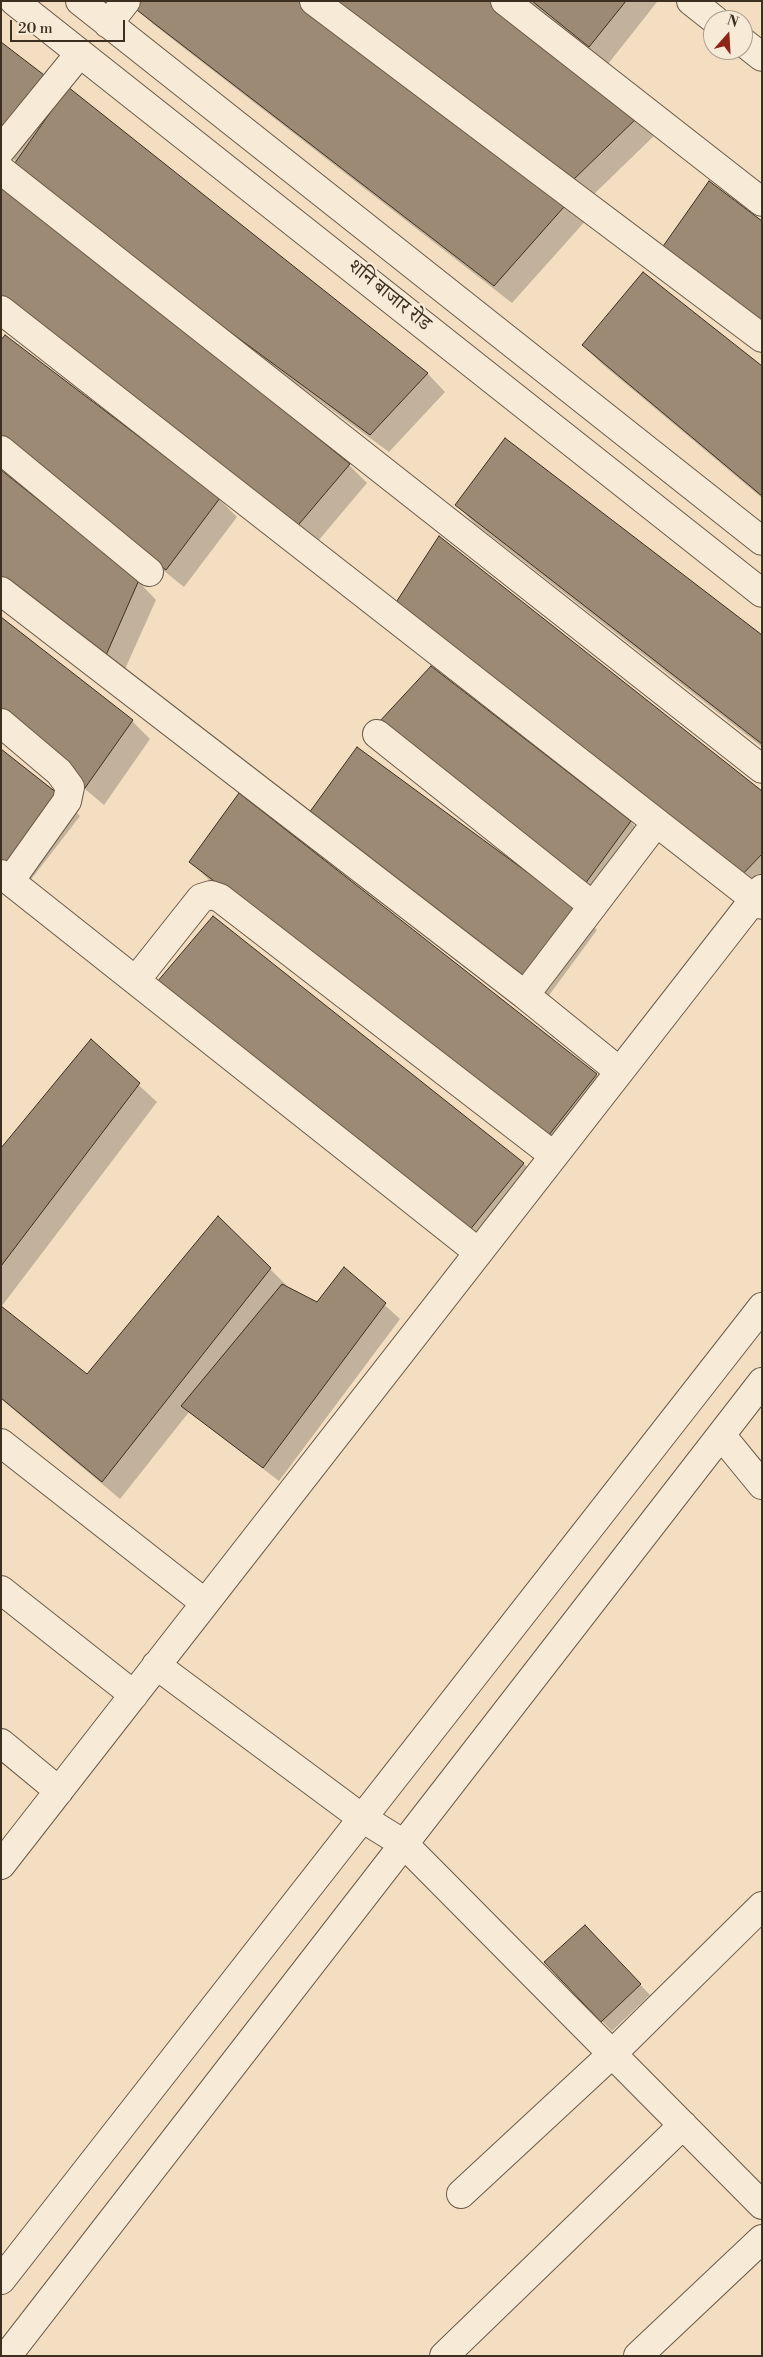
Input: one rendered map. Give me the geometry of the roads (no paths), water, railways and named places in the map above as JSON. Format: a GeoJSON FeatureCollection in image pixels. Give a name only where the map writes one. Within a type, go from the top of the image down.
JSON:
{"type":"FeatureCollection","features":[{"type":"Feature","properties":{"kind":"street","name":"शनि बाजार रोड"},"geometry":{"type":"LineString","coordinates":[[14,1],[762,593]]}},
{"type":"Feature","properties":{"kind":"street","name":"शनि बाजार रोड"},"geometry":{"type":"LineString","coordinates":[[80,1],[762,541]]}},
{"type":"Feature","properties":{"kind":"street"},"geometry":{"type":"LineString","coordinates":[[108,24],[126,1]]}},
{"type":"Feature","properties":{"kind":"street"},"geometry":{"type":"LineString","coordinates":[[314,1],[762,338]]}},
{"type":"Feature","properties":{"kind":"street"},"geometry":{"type":"LineString","coordinates":[[506,1],[762,202]]}},
{"type":"Feature","properties":{"kind":"street"},"geometry":{"type":"LineString","coordinates":[[691,1],[703,10]]}},
{"type":"Feature","properties":{"kind":"street"},"geometry":{"type":"LineString","coordinates":[[1,150],[80,53]]}},
{"type":"Feature","properties":{"kind":"street"},"geometry":{"type":"LineString","coordinates":[[1,170],[762,769]]}},
{"type":"Feature","properties":{"kind":"street"},"geometry":{"type":"LineString","coordinates":[[1,310],[656,822],[759,897],[553,1155],[1,1865]]}},
{"type":"Feature","properties":{"kind":"street"},"geometry":{"type":"LineString","coordinates":[[1,450],[149,572]]}},
{"type":"Feature","properties":{"kind":"street"},"geometry":{"type":"LineString","coordinates":[[1,591],[525,995],[619,1071]]}},
{"type":"Feature","properties":{"kind":"street"},"geometry":{"type":"LineString","coordinates":[[1,723],[59,772],[70,787],[68,801],[6,877],[478,1252]]}},
{"type":"Feature","properties":{"kind":"street"},"geometry":{"type":"LineString","coordinates":[[377,734],[593,906]]}},
{"type":"Feature","properties":{"kind":"street"},"geometry":{"type":"LineString","coordinates":[[525,995],[656,822]]}},
{"type":"Feature","properties":{"kind":"street"},"geometry":{"type":"LineString","coordinates":[[136,980],[202,898],[211,895],[220,898],[553,1155]]}},
{"type":"Feature","properties":{"kind":"street"},"geometry":{"type":"LineString","coordinates":[[1,2280],[762,1307]]}},
{"type":"Feature","properties":{"kind":"street"},"geometry":{"type":"LineString","coordinates":[[7,2356],[762,1382]]}},
{"type":"Feature","properties":{"kind":"street"},"geometry":{"type":"LineString","coordinates":[[720,1435],[762,1485]]}},
{"type":"Feature","properties":{"kind":"street"},"geometry":{"type":"LineString","coordinates":[[1,1443],[205,1603]]}},
{"type":"Feature","properties":{"kind":"street"},"geometry":{"type":"LineString","coordinates":[[1,1590],[134,1695]]}},
{"type":"Feature","properties":{"kind":"street"},"geometry":{"type":"LineString","coordinates":[[156,1665],[362,1818],[404,1844],[762,2205]]}},
{"type":"Feature","properties":{"kind":"street"},"geometry":{"type":"LineString","coordinates":[[1,1743],[59,1791]]}},
{"type":"Feature","properties":{"kind":"street"},"geometry":{"type":"LineString","coordinates":[[461,2194],[612,2054],[762,1906]]}},
{"type":"Feature","properties":{"kind":"street"},"geometry":{"type":"LineString","coordinates":[[444,2356],[683,2125]]}},
{"type":"Feature","properties":{"kind":"street"},"geometry":{"type":"LineString","coordinates":[[638,2356],[762,2239]]}}]}
